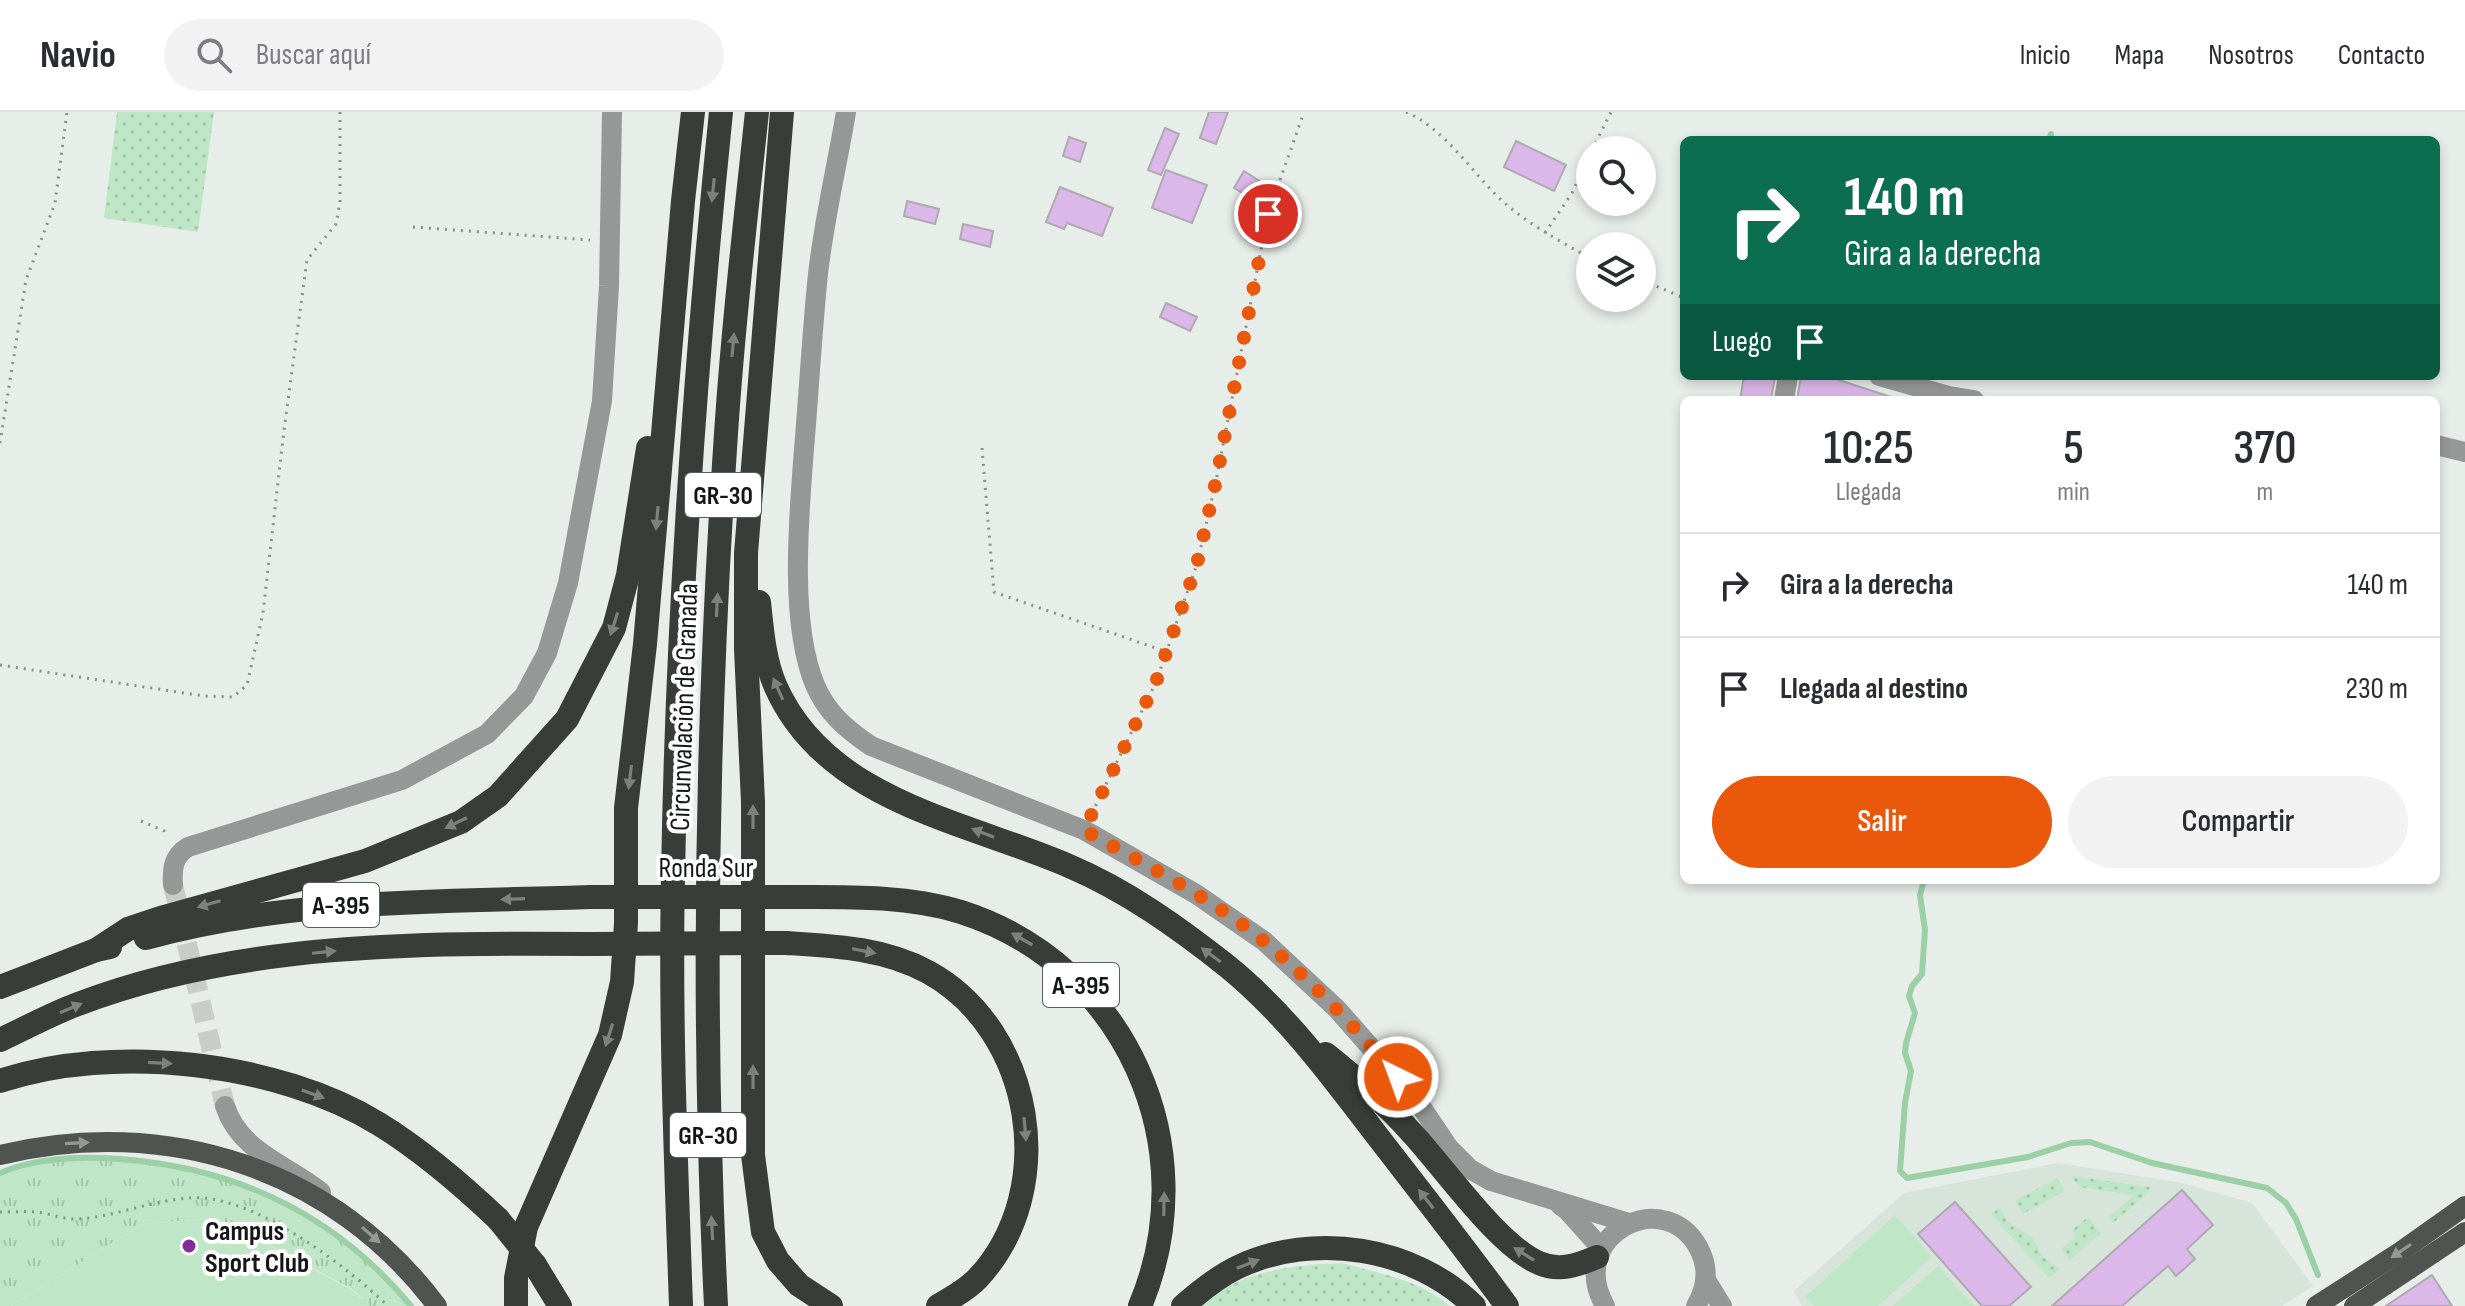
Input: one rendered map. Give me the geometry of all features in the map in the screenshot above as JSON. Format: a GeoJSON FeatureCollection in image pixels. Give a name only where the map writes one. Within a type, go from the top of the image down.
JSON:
{"type":"FeatureCollection","features":[{"type":"Feature","properties":{"kind":"highway"},"geometry":{"type":"LineString","coordinates":[[516,1306],[516,1278],[526,1227],[610,1035],[622,982],[626,923],[626,808],[645,644],[693,112]]}},
{"type":"Feature","properties":{"kind":"highway","name":"Circunvalación de Granada"},"geometry":{"type":"LineString","coordinates":[[681,1306],[672,965],[679,661],[688,469],[721,112]]}},
{"type":"Feature","properties":{"kind":"highway","name":"Circunvalación de Granada"},"geometry":{"type":"LineString","coordinates":[[716,1306],[708,1156],[709,799],[725,449],[757,112]]}},
{"type":"Feature","properties":{"kind":"highway"},"geometry":{"type":"LineString","coordinates":[[782,112],[746,553],[746,649],[753,802],[753,1155],[763,1232],[778,1261],[799,1285],[831,1306]]}},
{"type":"Feature","properties":{"kind":"highway"},"geometry":{"type":"LineString","coordinates":[[96,950],[128,929],[164,917],[365,861],[461,822],[498,796],[567,719],[614,628],[628,575],[650,438],[667,385]]}},
{"type":"Feature","properties":{"kind":"highway"},"geometry":{"type":"LineString","coordinates":[[751,474],[762,508],[758,553],[764,648],[774,683],[790,715],[807,739],[865,786],[1071,866],[1124,893],[1229,967],[1303,1039],[1507,1306]]}},
{"type":"Feature","properties":{"kind":"highway","name":"Ronda Sur"},"geometry":{"type":"LineString","coordinates":[[0,987],[96,950],[253,915],[328,906],[591,897],[786,897],[912,903],[959,912],[1024,939],[1053,959],[1085,989],[1117,1031],[1139,1071],[1160,1137],[1164,1179],[1163,1228],[1151,1281],[1140,1306]]}},
{"type":"Feature","properties":{"kind":"highway"},"geometry":{"type":"LineString","coordinates":[[0,1040],[77,1004],[158,979],[277,956],[358,948],[489,943],[786,943],[859,949],[897,958],[930,973],[955,990],[982,1017],[1015,1077],[1023,1108],[1026,1173],[1009,1232],[976,1280],[938,1306]]}},
{"type":"Feature","properties":{"kind":"highway"},"geometry":{"type":"LineString","coordinates":[[1303,1039],[1364,1084],[1412,1132],[1513,1247],[1539,1263],[1553,1267],[1569,1267],[1599,1253]]}},
{"type":"Feature","properties":{"kind":"highway"},"geometry":{"type":"LineString","coordinates":[[0,1081],[59,1068],[148,1062],[192,1065],[254,1076],[315,1093],[377,1123],[422,1152],[461,1183],[498,1219],[535,1265],[560,1306]]}},
{"type":"Feature","properties":{"kind":"highway"},"geometry":{"type":"LineString","coordinates":[[1183,1306],[1237,1267],[1282,1252],[1321,1248],[1357,1249],[1400,1260],[1437,1278],[1474,1306]]}},
{"type":"Feature","properties":{"kind":"main road"},"geometry":{"type":"LineString","coordinates":[[0,1155],[69,1143],[131,1143],[208,1153],[261,1169],[298,1185],[334,1206],[382,1245],[437,1306]]}},
{"type":"Feature","properties":{"kind":"main road"},"geometry":{"type":"LineString","coordinates":[[2316,1306],[2465,1206]]}},
{"type":"Feature","properties":{"kind":"main road"},"geometry":{"type":"LineString","coordinates":[[2365,1303],[2465,1232]]}},
{"type":"Feature","properties":{"kind":"street"},"geometry":{"type":"LineString","coordinates":[[173,885],[172,871],[179,853],[188,847],[402,780],[487,734],[524,696],[547,653],[568,583],[602,401],[610,241],[612,112]]}},
{"type":"Feature","properties":{"kind":"street"},"geometry":{"type":"LineString","coordinates":[[846,112],[819,271],[800,501],[802,627],[815,684],[828,710],[842,727],[871,746],[1084,830],[1196,894],[1264,941],[1337,1009],[1398,1077],[1449,1148],[1470,1169],[1491,1181],[1629,1223]]}},
{"type":"Feature","properties":{"kind":"street"},"geometry":{"type":"LineString","coordinates":[[1884,380],[1901,392],[1938,396]]}},
{"type":"Feature","properties":{"kind":"street"},"geometry":{"type":"LineString","coordinates":[[2440,446],[2465,452]]}},
{"type":"Feature","properties":{"kind":"street"},"geometry":{"type":"LineString","coordinates":[[225,1106],[236,1130],[249,1144],[319,1190],[334,1206]]}},
{"type":"Feature","properties":{"kind":"street"},"geometry":{"type":"LineString","coordinates":[[1546,1196],[1567,1210],[1599,1253]]}},
{"type":"Feature","properties":{"kind":"street"},"geometry":{"type":"LineString","coordinates":[[1605,1306],[1596,1284],[1599,1253],[1613,1233],[1629,1223],[1647,1219],[1666,1221],[1684,1230],[1697,1243],[1705,1261],[1706,1280],[1696,1306]]}},
{"type":"Feature","properties":{"kind":"street"},"geometry":{"type":"LineString","coordinates":[[1706,1280],[1722,1306]]}},
{"type":"Feature","properties":{"kind":"path"},"geometry":{"type":"LineString","coordinates":[[0,443],[26,280],[55,203],[67,112]]}},
{"type":"Feature","properties":{"kind":"path"},"geometry":{"type":"LineString","coordinates":[[0,665],[204,696],[233,697],[247,685],[263,613],[307,260],[336,224],[340,202],[340,112]]}},
{"type":"Feature","properties":{"kind":"path"},"geometry":{"type":"LineString","coordinates":[[1084,830],[1156,682],[1197,564],[1268,214],[1304,112]]}},
{"type":"Feature","properties":{"kind":"path"},"geometry":{"type":"LineString","coordinates":[[1406,112],[1419,118],[1500,199],[1545,233],[1576,250]]}},
{"type":"Feature","properties":{"kind":"path"},"geometry":{"type":"LineString","coordinates":[[1599,136],[1611,112]]}},
{"type":"Feature","properties":{"kind":"path"},"geometry":{"type":"LineString","coordinates":[[1545,233],[1576,184]]}},
{"type":"Feature","properties":{"kind":"path"},"geometry":{"type":"LineString","coordinates":[[413,227],[610,241]]}},
{"type":"Feature","properties":{"kind":"path"},"geometry":{"type":"LineString","coordinates":[[1656,286],[1680,296]]}},
{"type":"Feature","properties":{"kind":"path"},"geometry":{"type":"LineString","coordinates":[[982,448],[994,592],[1167,652]]}},
{"type":"Feature","properties":{"kind":"path"},"geometry":{"type":"LineString","coordinates":[[141,821],[164,831],[179,853]]}},
{"type":"Feature","properties":{"kind":"path"},"geometry":{"type":"LineString","coordinates":[[0,1212],[38,1212],[75,1219],[108,1215],[158,1202],[213,1197],[244,1207],[308,1243],[388,1306]]}},
{"type":"Feature","properties":{"kind":"shaded area"},"geometry":{"type":"Polygon","coordinates":[[[2058,1163],[2183,1183],[2252,1203],[2313,1286],[2282,1306],[1802,1306],[1794,1291],[1904,1193],[2058,1163]]]}},
{"type":"Feature","properties":{"kind":"green space"},"geometry":{"type":"Polygon","coordinates":[[[117,112],[214,112],[198,232],[104,218],[117,112]]]}},
{"type":"Feature","properties":{"kind":"green space"},"geometry":{"type":"Polygon","coordinates":[[[76,1159],[174,1168],[219,1178],[260,1193],[300,1212],[338,1237],[374,1268],[409,1306],[370,1306],[352,1289],[218,1218],[143,1224],[11,1306],[0,1306],[0,1175],[45,1162],[76,1159]]]}},
{"type":"Feature","properties":{"kind":"green space"},"geometry":{"type":"Polygon","coordinates":[[[2071,1176],[2150,1187],[2149,1192],[2113,1223],[2109,1217],[2134,1195],[2079,1187],[2071,1176]]]}},
{"type":"Feature","properties":{"kind":"green space"},"geometry":{"type":"Polygon","coordinates":[[[2057,1178],[2065,1191],[2023,1214],[2015,1201],[2057,1178]]]}},
{"type":"Feature","properties":{"kind":"green space"},"geometry":{"type":"Polygon","coordinates":[[[2001,1207],[2007,1221],[2033,1238],[2043,1257],[2060,1269],[2049,1278],[1991,1214],[2001,1207]]]}},
{"type":"Feature","properties":{"kind":"green space"},"geometry":{"type":"Polygon","coordinates":[[[1895,1215],[1932,1257],[1878,1306],[1814,1306],[1805,1297],[1895,1215]]]}},
{"type":"Feature","properties":{"kind":"green space"},"geometry":{"type":"Polygon","coordinates":[[[2088,1217],[2101,1233],[2070,1260],[2061,1249],[2076,1237],[2072,1230],[2088,1217]]]}},
{"type":"Feature","properties":{"kind":"green space","name":"Campus Sport Club"},"geometry":{"type":"Polygon","coordinates":[[[218,1218],[352,1290],[370,1306],[11,1306],[143,1224],[218,1218]]]}},
{"type":"Feature","properties":{"kind":"green space"},"geometry":{"type":"Polygon","coordinates":[[[1342,1263],[1413,1284],[1449,1306],[1199,1306],[1231,1285],[1266,1272],[1342,1263]]]}},
{"type":"Feature","properties":{"kind":"green space"},"geometry":{"type":"Polygon","coordinates":[[[1938,1266],[1974,1306],[1893,1306],[1938,1266]]]}},
{"type":"Feature","properties":{"kind":"building"},"geometry":{"type":"Polygon","coordinates":[[[1209,112],[1228,112],[1216,144],[1200,138],[1209,112]]]}},
{"type":"Feature","properties":{"kind":"building"},"geometry":{"type":"Polygon","coordinates":[[[1165,128],[1179,134],[1161,175],[1148,170],[1165,128]]]}},
{"type":"Feature","properties":{"kind":"building"},"geometry":{"type":"Polygon","coordinates":[[[1069,137],[1086,143],[1080,162],[1063,156],[1069,137]]]}},
{"type":"Feature","properties":{"kind":"building"},"geometry":{"type":"Polygon","coordinates":[[[1516,141],[1566,165],[1554,191],[1504,167],[1516,141]]]}},
{"type":"Feature","properties":{"kind":"building"},"geometry":{"type":"Polygon","coordinates":[[[1166,170],[1207,185],[1192,223],[1152,208],[1166,170]]]}},
{"type":"Feature","properties":{"kind":"building"},"geometry":{"type":"Polygon","coordinates":[[[1244,171],[1269,187],[1259,203],[1234,188],[1244,171]]]}},
{"type":"Feature","properties":{"kind":"building"},"geometry":{"type":"Polygon","coordinates":[[[1060,187],[1113,208],[1102,236],[1067,223],[1064,229],[1046,222],[1060,187]]]}},
{"type":"Feature","properties":{"kind":"building"},"geometry":{"type":"Polygon","coordinates":[[[907,201],[939,209],[935,224],[904,216],[907,201]]]}},
{"type":"Feature","properties":{"kind":"building"},"geometry":{"type":"Polygon","coordinates":[[[963,224],[993,231],[990,247],[960,239],[963,224]]]}},
{"type":"Feature","properties":{"kind":"building"},"geometry":{"type":"Polygon","coordinates":[[[1166,303],[1197,317],[1190,331],[1160,317],[1166,303]]]}},
{"type":"Feature","properties":{"kind":"building"},"geometry":{"type":"Polygon","coordinates":[[[1743,380],[1774,380],[1772,396],[1741,396],[1743,380]]]}},
{"type":"Feature","properties":{"kind":"building"},"geometry":{"type":"Polygon","coordinates":[[[1800,380],[1839,380],[1888,396],[1798,396],[1800,380]]]}},
{"type":"Feature","properties":{"kind":"building"},"geometry":{"type":"Polygon","coordinates":[[[2182,1190],[2213,1225],[2187,1249],[2195,1259],[2176,1276],[2168,1266],[2122,1306],[2052,1306],[2182,1190]]]}},
{"type":"Feature","properties":{"kind":"building"},"geometry":{"type":"Polygon","coordinates":[[[1955,1202],[2031,1287],[2009,1306],[1982,1306],[1918,1234],[1955,1202]]]}},
{"type":"Feature","properties":{"kind":"building"},"geometry":{"type":"Polygon","coordinates":[[[2432,1275],[2452,1306],[2386,1306],[2432,1275]]]}},
{"type":"Feature","properties":{"kind":"waterway"},"geometry":{"type":"LineString","coordinates":[[1923,884],[1920,895],[1925,930],[1922,974],[1912,986],[1909,996],[1915,1013],[1905,1053],[1911,1071],[1905,1103],[1900,1171],[1907,1178],[2028,1157],[2071,1143],[2090,1142],[2152,1163],[2267,1188],[2286,1203],[2296,1219],[2318,1275]]}},
{"type":"Feature","properties":{"kind":"waterway"},"geometry":{"type":"LineString","coordinates":[[0,1173],[44,1161],[105,1158],[163,1164],[244,1185],[317,1222],[382,1274],[411,1306]]}},
{"type":"Feature","properties":{"kind":"tunnel"},"geometry":{"type":"LineString","coordinates":[[173,885],[225,1106]]}},
{"type":"Feature","properties":{"kind":"place","name":"Campus Sport Club"},"geometry":{"type":"Point","coordinates":[189,1246]}},
{"type":"Feature","properties":{"kind":"route"},"geometry":{"type":"LineString","coordinates":[[1268,214],[1197,564],[1156,682],[1084,830],[1196,894],[1264,941],[1337,1009],[1398,1077]]}}]}
